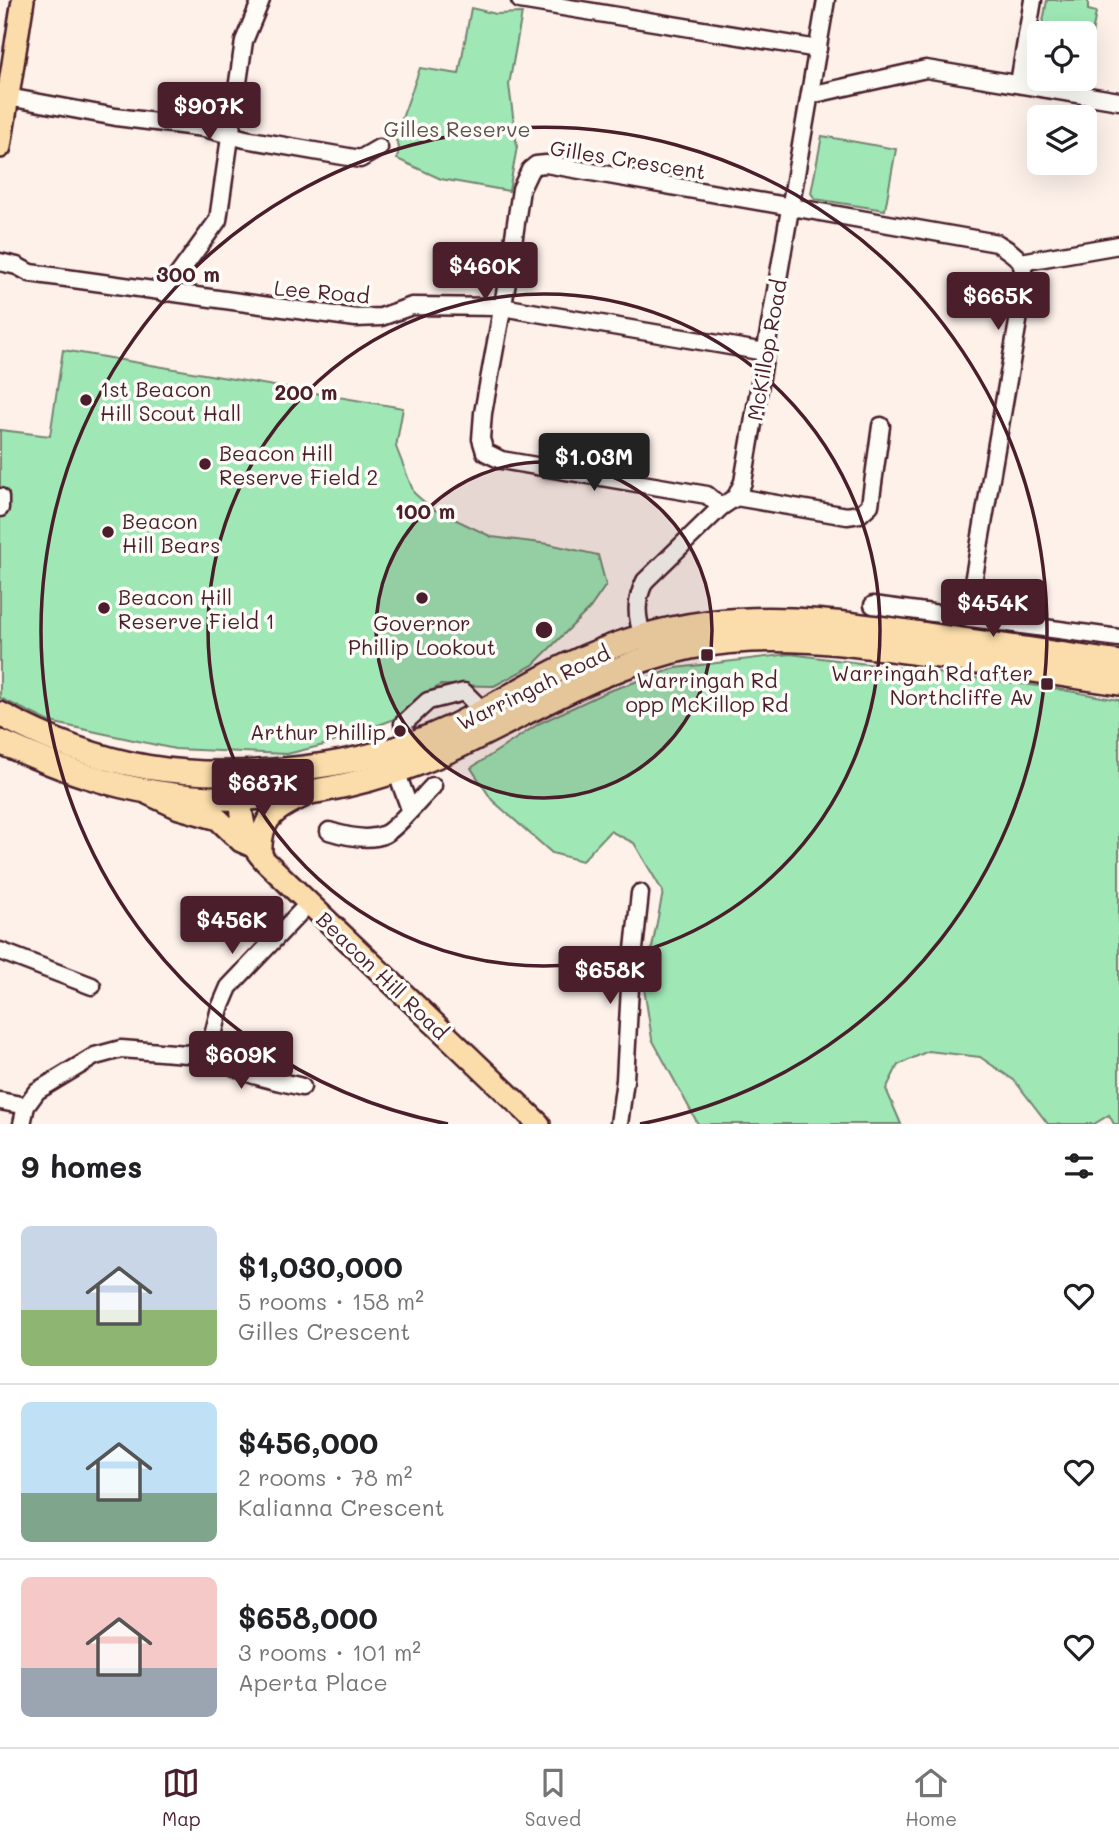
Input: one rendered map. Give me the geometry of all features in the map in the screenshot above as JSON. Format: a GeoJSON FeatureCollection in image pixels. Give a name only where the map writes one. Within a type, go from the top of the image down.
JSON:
{"type":"FeatureCollection","features":[{"type":"Feature","properties":{"kind":"highway","name":"Warringah Road"},"geometry":{"type":"LineString","coordinates":[[0,742],[90,777],[140,789],[191,797],[241,799],[310,793],[396,771],[461,744],[647,647],[697,625],[744,620],[828,621],[1110,661]]}},
{"type":"Feature","properties":{"kind":"highway","name":"Warringah Road"},"geometry":{"type":"LineString","coordinates":[[0,714],[64,745],[120,762],[159,771],[242,775],[348,761],[409,744],[484,712],[570,664],[647,647],[785,640],[866,645],[1119,683]]}},
{"type":"Feature","properties":{"kind":"highway","name":"Beacon Hill Road"},"geometry":{"type":"LineString","coordinates":[[241,799],[242,775]]}},
{"type":"Feature","properties":{"kind":"main road"},"geometry":{"type":"LineString","coordinates":[[0,147],[23,0]]}},
{"type":"Feature","properties":{"kind":"main road","name":"Warringah Road"},"geometry":{"type":"LineString","coordinates":[[140,789],[178,808],[218,819],[256,851]]}},
{"type":"Feature","properties":{"kind":"main road"},"geometry":{"type":"LineString","coordinates":[[256,851],[261,831],[268,818],[310,793]]}},
{"type":"Feature","properties":{"kind":"main road","name":"Beacon Hill Road"},"geometry":{"type":"LineString","coordinates":[[241,799],[243,825],[256,851],[539,1124]]}},
{"type":"Feature","properties":{"kind":"street"},"geometry":{"type":"LineString","coordinates":[[166,293],[218,220],[243,41],[261,0]]}},
{"type":"Feature","properties":{"kind":"street"},"geometry":{"type":"LineString","coordinates":[[520,0],[818,49]]}},
{"type":"Feature","properties":{"kind":"street","name":"McKillop Road"},"geometry":{"type":"LineString","coordinates":[[736,497],[743,482],[826,0]]}},
{"type":"Feature","properties":{"kind":"street"},"geometry":{"type":"LineString","coordinates":[[1019,83],[1033,0]]}},
{"type":"Feature","properties":{"kind":"street"},"geometry":{"type":"LineString","coordinates":[[810,95],[926,69],[1119,101]]}},
{"type":"Feature","properties":{"kind":"street"},"geometry":{"type":"LineString","coordinates":[[8,97],[116,117],[229,133],[245,139],[360,159],[379,148]]}},
{"type":"Feature","properties":{"kind":"street","name":"Gilles Crescent"},"geometry":{"type":"LineString","coordinates":[[721,507],[707,495],[501,460],[485,452],[481,439],[483,413],[521,189],[530,170],[536,165],[546,164],[791,207]]}},
{"type":"Feature","properties":{"kind":"street"},"geometry":{"type":"LineString","coordinates":[[791,207],[997,243],[1016,255],[1021,262],[1024,269],[1024,287],[967,617]]}},
{"type":"Feature","properties":{"kind":"street"},"geometry":{"type":"LineString","coordinates":[[1021,262],[1119,245]]}},
{"type":"Feature","properties":{"kind":"street","name":"Lee Road"},"geometry":{"type":"LineString","coordinates":[[0,262],[30,273],[356,318],[381,317],[412,306],[502,307],[765,352]]}},
{"type":"Feature","properties":{"kind":"street"},"geometry":{"type":"LineString","coordinates":[[647,647],[637,608],[638,596],[645,581],[721,507],[736,497],[847,516],[860,514],[870,505],[881,426]]}},
{"type":"Feature","properties":{"kind":"street"},"geometry":{"type":"LineString","coordinates":[[0,497],[0,508]]}},
{"type":"Feature","properties":{"kind":"street"},"geometry":{"type":"LineString","coordinates":[[873,605],[1112,637],[1110,661]]}},
{"type":"Feature","properties":{"kind":"street"},"geometry":{"type":"LineString","coordinates":[[409,744],[403,724],[428,701],[464,692],[484,712]]}},
{"type":"Feature","properties":{"kind":"street"},"geometry":{"type":"LineString","coordinates":[[396,771],[410,809]]}},
{"type":"Feature","properties":{"kind":"street"},"geometry":{"type":"LineString","coordinates":[[329,831],[348,836],[374,837],[386,834],[433,786]]}},
{"type":"Feature","properties":{"kind":"street"},"geometry":{"type":"LineString","coordinates":[[619,1124],[640,893]]}},
{"type":"Feature","properties":{"kind":"street"},"geometry":{"type":"LineString","coordinates":[[22,1124],[30,1098],[44,1086],[107,1051],[134,1049],[187,1054],[198,1052],[206,1046],[212,1039],[229,987],[308,904]]}},
{"type":"Feature","properties":{"kind":"street"},"geometry":{"type":"LineString","coordinates":[[0,951],[92,986]]}},
{"type":"Feature","properties":{"kind":"street"},"geometry":{"type":"LineString","coordinates":[[206,1046],[231,1067],[245,1073],[302,1087]]}},
{"type":"Feature","properties":{"kind":"street"},"geometry":{"type":"LineString","coordinates":[[0,1101],[26,1106]]}},
{"type":"Feature","properties":{"kind":"green space"},"geometry":{"type":"Polygon","coordinates":[[[1047,0],[1088,0],[1088,10],[1096,12],[1094,21],[1043,21],[1047,0]]]}},
{"type":"Feature","properties":{"kind":"green space","name":"Gilles Reserve"},"geometry":{"type":"Polygon","coordinates":[[[471,8],[496,14],[522,13],[509,85],[517,147],[509,191],[441,179],[397,159],[399,147],[395,138],[420,68],[459,74],[471,8]]]}},
{"type":"Feature","properties":{"kind":"green space"},"geometry":{"type":"Polygon","coordinates":[[[822,136],[896,149],[885,210],[815,199],[811,193],[822,136]]]}},
{"type":"Feature","properties":{"kind":"green space"},"geometry":{"type":"Polygon","coordinates":[[[63,350],[403,408],[396,447],[414,493],[431,508],[492,537],[549,544],[598,555],[606,585],[590,608],[533,665],[494,686],[440,685],[392,720],[328,744],[287,754],[175,749],[50,722],[0,698],[0,430],[50,436],[63,350]]]}},
{"type":"Feature","properties":{"kind":"green space"},"geometry":{"type":"Polygon","coordinates":[[[790,654],[1046,687],[1119,700],[1119,1124],[1114,1124],[1109,1115],[1094,1124],[1048,1124],[1015,1081],[980,1057],[928,1051],[898,1065],[886,1089],[901,1124],[698,1124],[652,1039],[644,988],[663,892],[634,843],[610,831],[582,861],[552,853],[492,800],[471,768],[540,723],[606,692],[676,668],[790,654]]]}},
{"type":"Feature","properties":{"kind":"place","name":"1st Beacon Hill Scout Hall"},"geometry":{"type":"Point","coordinates":[86,400]}},
{"type":"Feature","properties":{"kind":"place","name":"Beacon Hill Reserve Field 2"},"geometry":{"type":"Point","coordinates":[205,464]}},
{"type":"Feature","properties":{"kind":"place","name":"Beacon Hill Bears"},"geometry":{"type":"Point","coordinates":[108,532]}},
{"type":"Feature","properties":{"kind":"place","name":"Governor Phillip Lookout"},"geometry":{"type":"Point","coordinates":[422,598]}},
{"type":"Feature","properties":{"kind":"place","name":"Beacon Hill Reserve Field 1"},"geometry":{"type":"Point","coordinates":[104,608]}},
{"type":"Feature","properties":{"kind":"place","name":"Warringah Rd opp McKillop Rd"},"geometry":{"type":"Point","coordinates":[707,655]}},
{"type":"Feature","properties":{"kind":"place","name":"Warringah Rd after Northcliffe Av"},"geometry":{"type":"Point","coordinates":[1047,684]}},
{"type":"Feature","properties":{"kind":"place","name":"Arthur Phillip"},"geometry":{"type":"Point","coordinates":[400,731]}}]}
